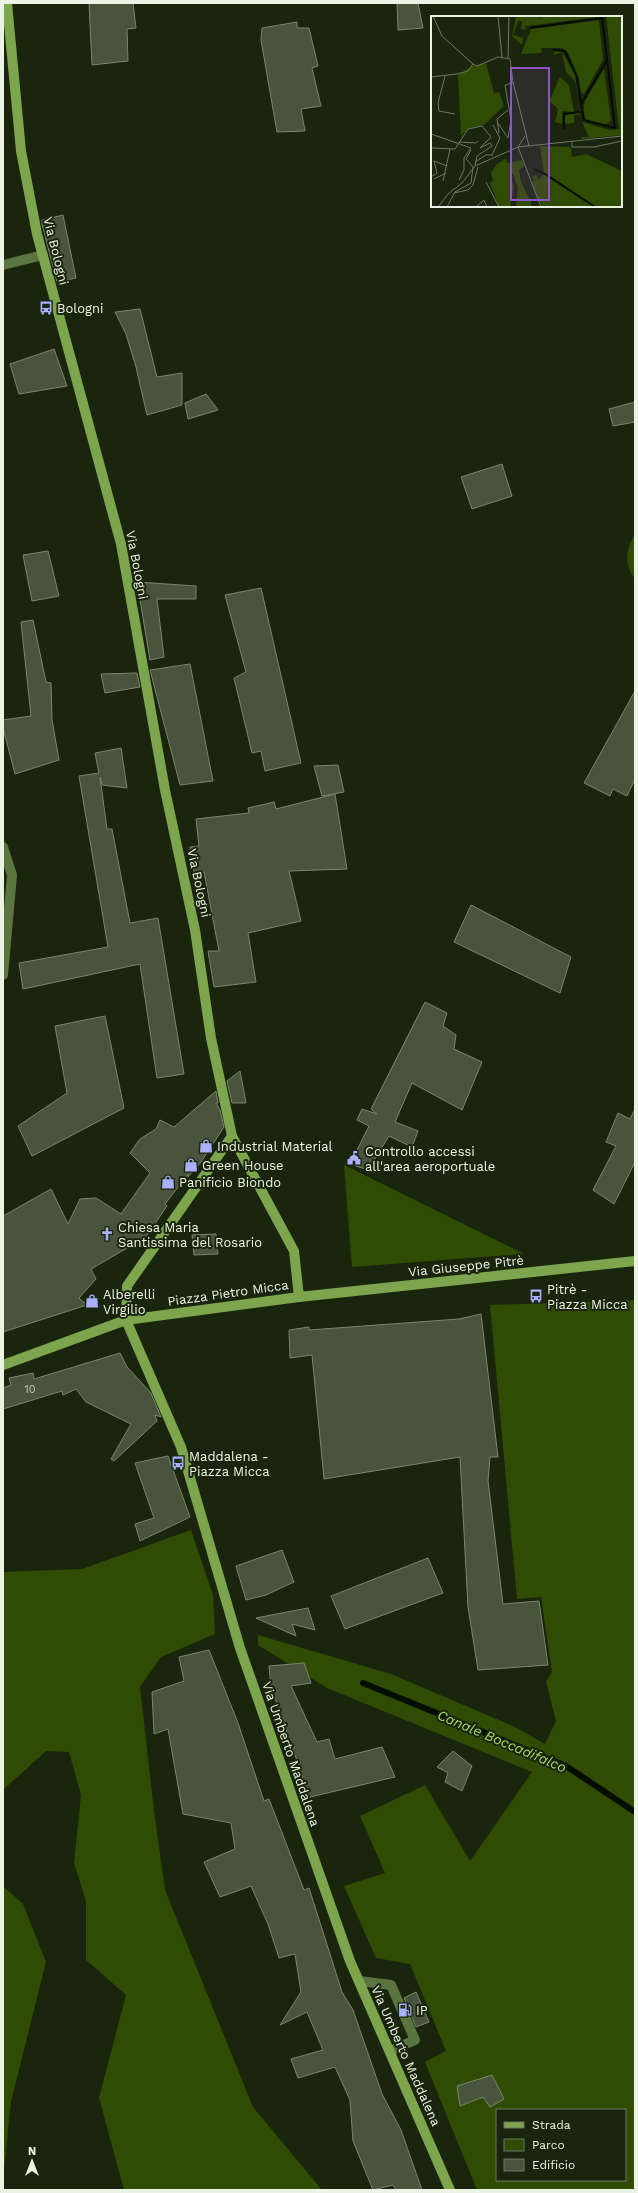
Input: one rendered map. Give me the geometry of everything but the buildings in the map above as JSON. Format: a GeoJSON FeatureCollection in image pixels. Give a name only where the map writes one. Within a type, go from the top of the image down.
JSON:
{"type":"FeatureCollection","features":[{"type":"Feature","properties":{"kind":"street","name":"Via Bologni"},"geometry":{"type":"LineString","coordinates":[[7,3],[21,150],[43,255],[121,544],[165,790],[195,930],[212,1038],[232,1136]]}},
{"type":"Feature","properties":{"kind":"street"},"geometry":{"type":"LineString","coordinates":[[3,265],[43,255]]}},
{"type":"Feature","properties":{"kind":"street"},"geometry":{"type":"LineString","coordinates":[[3,847],[12,874],[3,974]]}},
{"type":"Feature","properties":{"kind":"street"},"geometry":{"type":"LineString","coordinates":[[126,1320],[127,1286],[232,1136]]}},
{"type":"Feature","properties":{"kind":"street","name":"Piazza Pietro Micca"},"geometry":{"type":"LineString","coordinates":[[3,1365],[126,1320],[299,1297],[294,1251],[232,1136]]}},
{"type":"Feature","properties":{"kind":"street","name":"Via Giuseppe Pitrè"},"geometry":{"type":"LineString","coordinates":[[299,1297],[635,1261]]}},
{"type":"Feature","properties":{"kind":"street","name":"Via Umberto Maddalena"},"geometry":{"type":"LineString","coordinates":[[126,1320],[181,1447],[240,1648],[350,1961],[450,2190]]}},
{"type":"Feature","properties":{"kind":"street"},"geometry":{"type":"LineString","coordinates":[[359,1981],[391,1985],[415,2040],[390,2051]]}},
{"type":"Feature","properties":{"kind":"green space"},"geometry":{"type":"Polygon","coordinates":[[[635,533],[635,579],[627,562],[627,556],[635,533]]]}},
{"type":"Feature","properties":{"kind":"green space"},"geometry":{"type":"Polygon","coordinates":[[[344,1165],[524,1254],[352,1267],[344,1165]]]}},
{"type":"Feature","properties":{"kind":"green space"},"geometry":{"type":"Polygon","coordinates":[[[635,1300],[635,2190],[477,2190],[425,2062],[446,2051],[410,1964],[376,1958],[344,1886],[385,1873],[360,1816],[425,1785],[470,1861],[532,1772],[327,1688],[258,1645],[258,1635],[391,1674],[515,1727],[545,1744],[556,1721],[546,1682],[552,1672],[541,1597],[517,1599],[490,1305],[635,1300]]]}},
{"type":"Feature","properties":{"kind":"green space"},"geometry":{"type":"Polygon","coordinates":[[[191,1530],[213,1595],[215,1634],[161,1657],[140,1687],[154,1811],[165,1890],[253,2107],[322,2190],[124,2190],[99,2098],[126,1995],[86,1960],[86,1901],[74,1863],[81,1795],[69,1752],[46,1751],[3,1790],[3,1572],[82,1569],[191,1530]]]}},
{"type":"Feature","properties":{"kind":"green space"},"geometry":{"type":"Polygon","coordinates":[[[3,1886],[23,1904],[46,1962],[11,2102],[3,2181],[3,1886]]]}},
{"type":"Feature","properties":{"kind":"waterway","name":"Canale Boccadifalco"},"geometry":{"type":"LineString","coordinates":[[363,1683],[566,1766],[635,1812]]}},
{"type":"Feature","properties":{"kind":"place","name":"Bologni"},"geometry":{"type":"Point","coordinates":[46,308]}},
{"type":"Feature","properties":{"kind":"place","name":"Industrial Material"},"geometry":{"type":"Point","coordinates":[206,1146]}},
{"type":"Feature","properties":{"kind":"place","name":"Controllo accessi all'area aeroportuale"},"geometry":{"type":"Point","coordinates":[354,1158]}},
{"type":"Feature","properties":{"kind":"place","name":"Green House"},"geometry":{"type":"Point","coordinates":[191,1165]}},
{"type":"Feature","properties":{"kind":"place","name":"Panificio Biondo"},"geometry":{"type":"Point","coordinates":[168,1182]}},
{"type":"Feature","properties":{"kind":"place","name":"Chiesa Maria Santissima del Rosario"},"geometry":{"type":"Point","coordinates":[107,1234]}},
{"type":"Feature","properties":{"kind":"place","name":"Pitrè - Piazza Micca"},"geometry":{"type":"Point","coordinates":[536,1296]}},
{"type":"Feature","properties":{"kind":"place","name":"Alberelli Virgilio"},"geometry":{"type":"Point","coordinates":[92,1301]}},
{"type":"Feature","properties":{"kind":"place","name":"Maddalena - Piazza Micca"},"geometry":{"type":"Point","coordinates":[178,1463]}},
{"type":"Feature","properties":{"kind":"place","name":"IP"},"geometry":{"type":"Point","coordinates":[405,2010]}}]}
